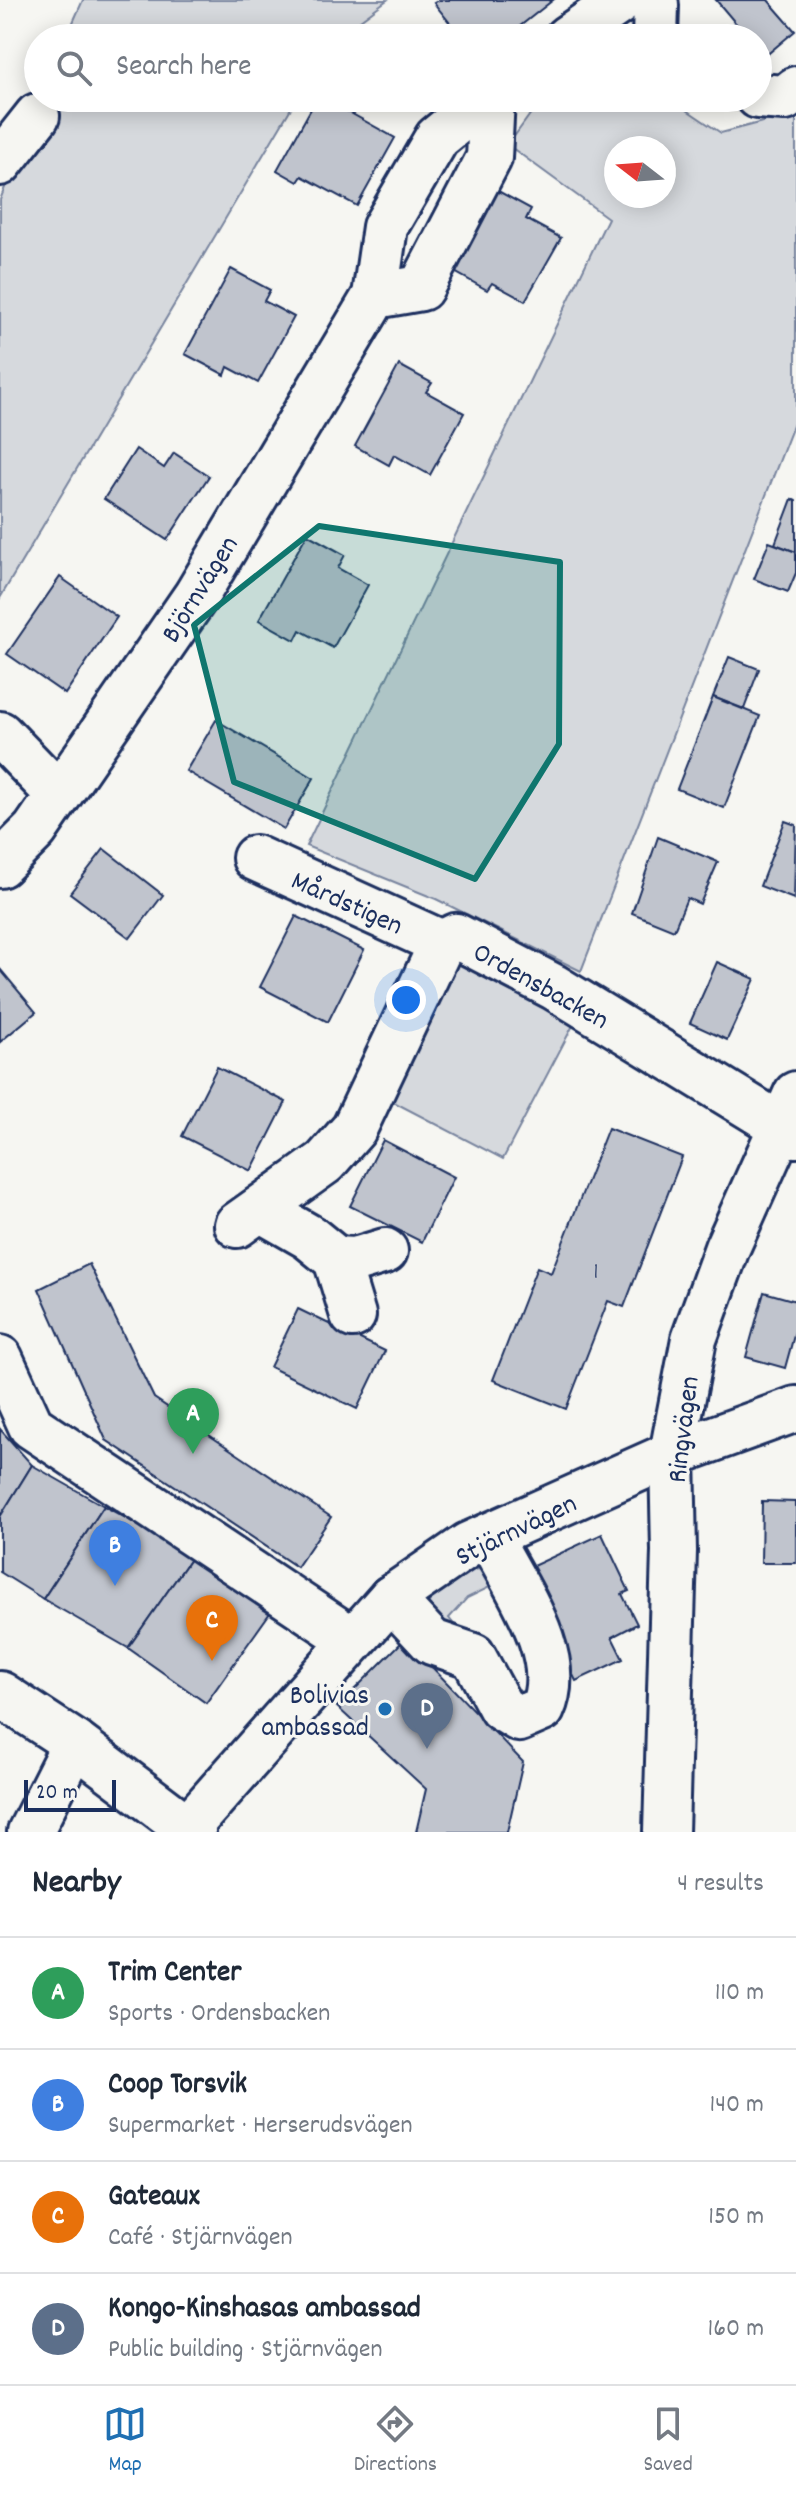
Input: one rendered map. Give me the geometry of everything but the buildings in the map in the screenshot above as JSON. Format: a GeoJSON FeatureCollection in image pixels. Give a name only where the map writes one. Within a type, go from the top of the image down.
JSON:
{"type":"FeatureCollection","features":[{"type":"Feature","properties":{"kind":"street"},"geometry":{"type":"LineString","coordinates":[[587,24],[622,0]]}},
{"type":"Feature","properties":{"kind":"street"},"geometry":{"type":"LineString","coordinates":[[648,0],[656,5],[655,24]]}},
{"type":"Feature","properties":{"kind":"street"},"geometry":{"type":"LineString","coordinates":[[772,97],[785,98],[796,89]]}},
{"type":"Feature","properties":{"kind":"street","name":"Björnvägen"},"geometry":{"type":"LineString","coordinates":[[0,865],[35,830],[196,596],[375,296],[385,227],[437,138],[471,112]]}},
{"type":"Feature","properties":{"kind":"street","name":"Björnvägen"},"geometry":{"type":"LineString","coordinates":[[375,296],[421,288],[489,158],[489,112]]}},
{"type":"Feature","properties":{"kind":"street"},"geometry":{"type":"LineString","coordinates":[[0,163],[37,116]]}},
{"type":"Feature","properties":{"kind":"street"},"geometry":{"type":"LineString","coordinates":[[0,734],[58,794]]}},
{"type":"Feature","properties":{"kind":"street","name":"Mårdstigen"},"geometry":{"type":"LineString","coordinates":[[255,858],[442,943]]}},
{"type":"Feature","properties":{"kind":"street","name":"Ordensbacken"},"geometry":{"type":"LineString","coordinates":[[336,1259],[309,1237],[248,1217],[325,1162],[354,1129],[442,943],[456,936],[791,1118]]}},
{"type":"Feature","properties":{"kind":"street","name":"Ringvägen"},"geometry":{"type":"LineString","coordinates":[[666,1832],[674,1551],[672,1454],[694,1339],[727,1248],[791,1118]]}},
{"type":"Feature","properties":{"kind":"street"},"geometry":{"type":"LineString","coordinates":[[353,1315],[336,1259],[355,1260],[385,1251]]}},
{"type":"Feature","properties":{"kind":"street"},"geometry":{"type":"LineString","coordinates":[[0,1358],[31,1426],[351,1639]]}},
{"type":"Feature","properties":{"kind":"street","name":"Stjärnvägen"},"geometry":{"type":"LineString","coordinates":[[191,1830],[351,1639],[391,1598],[468,1545],[672,1454],[796,1409]]}},
{"type":"Feature","properties":{"kind":"street"},"geometry":{"type":"LineString","coordinates":[[391,1598],[432,1642],[473,1656],[501,1708],[519,1719],[542,1709],[550,1691],[548,1652],[489,1536]]}},
{"type":"Feature","properties":{"kind":"street"},"geometry":{"type":"LineString","coordinates":[[0,1694],[75,1743],[191,1830]]}},
{"type":"Feature","properties":{"kind":"street"},"geometry":{"type":"LineString","coordinates":[[30,1832],[75,1743]]}},
{"type":"Feature","properties":{"kind":"highlighted area"},"geometry":{"type":"Polygon","coordinates":[[[319,526],[560,562],[559,744],[475,879],[234,782],[194,625],[319,526]]]}},
{"type":"Feature","properties":{"kind":"shaded area"},"geometry":{"type":"Polygon","coordinates":[[[83,0],[387,0],[355,24],[72,24],[83,0]]]}},
{"type":"Feature","properties":{"kind":"shaded area"},"geometry":{"type":"Polygon","coordinates":[[[35,112],[289,112],[0,598],[0,200],[35,112]]]}},
{"type":"Feature","properties":{"kind":"shaded area"},"geometry":{"type":"Polygon","coordinates":[[[532,112],[690,112],[721,133],[796,113],[796,418],[581,971],[436,899],[306,846],[608,218],[508,145],[532,112]]]}},
{"type":"Feature","properties":{"kind":"shaded area"},"geometry":{"type":"Polygon","coordinates":[[[462,951],[580,1012],[503,1159],[386,1098],[462,951]]]}},
{"type":"Feature","properties":{"kind":"shaded area"},"geometry":{"type":"Polygon","coordinates":[[[479,1569],[496,1584],[467,1598],[449,1618],[463,1636],[421,1615],[431,1599],[446,1585],[462,1574],[479,1569]]]}},
{"type":"Feature","properties":{"kind":"place","name":"Trim Center"},"geometry":{"type":"Point","coordinates":[193,1454]}},
{"type":"Feature","properties":{"kind":"place","name":"Coop Torsvik"},"geometry":{"type":"Point","coordinates":[115,1586]}},
{"type":"Feature","properties":{"kind":"place","name":"Gateaux"},"geometry":{"type":"Point","coordinates":[212,1661]}},
{"type":"Feature","properties":{"kind":"place","name":"Bolivias ambassad"},"geometry":{"type":"Point","coordinates":[385,1709]}},
{"type":"Feature","properties":{"kind":"place","name":"Kongo-Kinshasas ambassad"},"geometry":{"type":"Point","coordinates":[427,1749]}}]}
